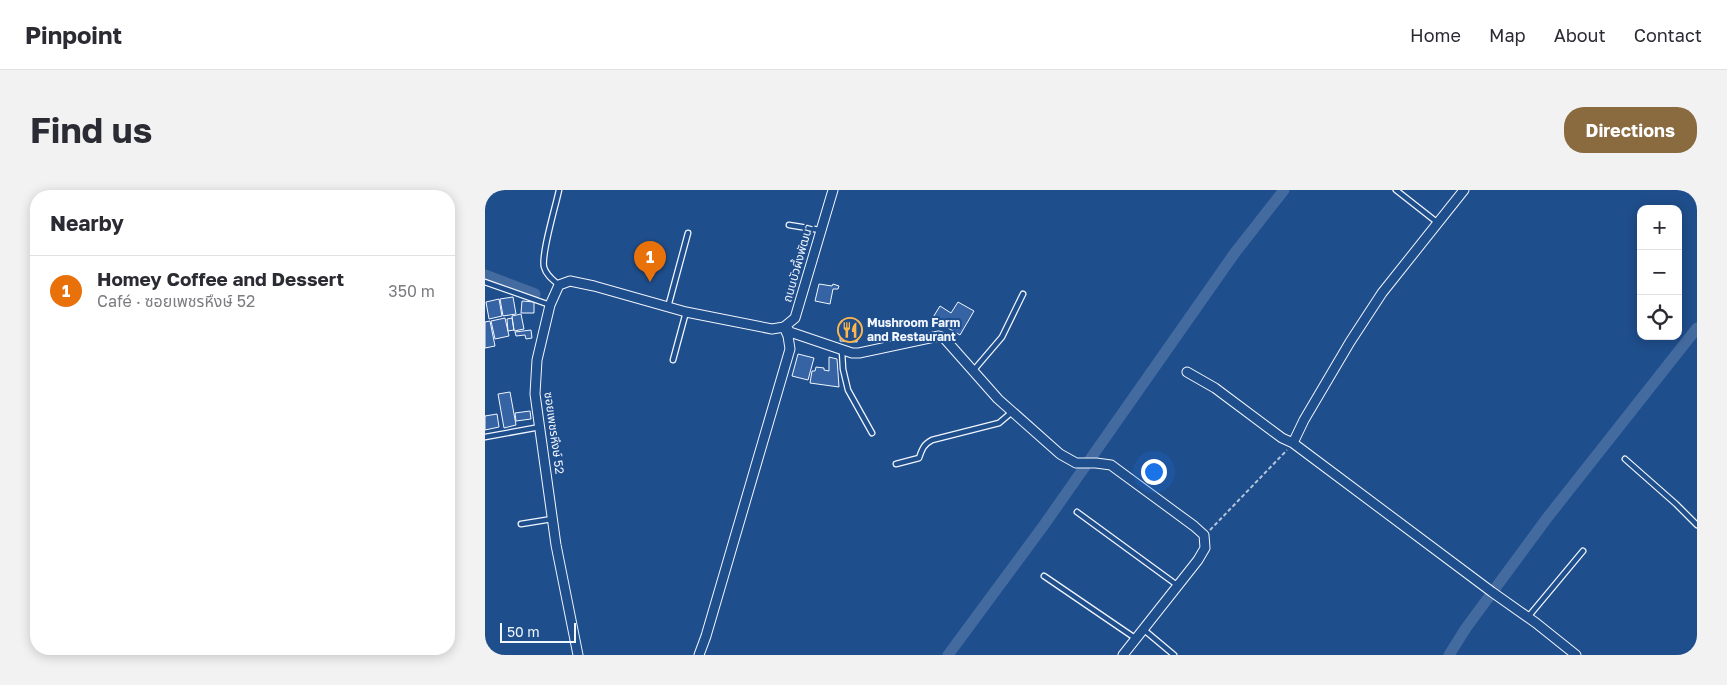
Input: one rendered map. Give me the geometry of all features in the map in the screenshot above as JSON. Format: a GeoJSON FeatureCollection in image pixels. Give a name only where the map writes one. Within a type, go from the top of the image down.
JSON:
{"type":"FeatureCollection","features":[{"type":"Feature","properties":{"kind":"street","name":"ถนนบัวผึ้งพัฒนา"},"geometry":{"type":"LineString","coordinates":[[785,326],[795,318],[833,190]]}},
{"type":"Feature","properties":{"kind":"street"},"geometry":{"type":"LineString","coordinates":[[1293,443],[1304,420],[1355,333],[1382,292],[1464,190]]}},
{"type":"Feature","properties":{"kind":"street"},"geometry":{"type":"LineString","coordinates":[[559,285],[570,281],[686,312],[772,329],[785,326]]}},
{"type":"Feature","properties":{"kind":"street","name":"ซอยเพชรหึงษ์ 52"},"geometry":{"type":"LineString","coordinates":[[559,285],[550,305],[537,360],[535,394],[552,519],[578,655]]}},
{"type":"Feature","properties":{"kind":"street"},"geometry":{"type":"LineString","coordinates":[[785,326],[790,332],[852,353],[939,336],[944,338],[1012,412],[1060,454],[1076,463],[1095,463],[1111,466],[1204,535],[1205,548],[1198,560],[1123,655]]}},
{"type":"Feature","properties":{"kind":"street"},"geometry":{"type":"LineString","coordinates":[[699,655],[790,349],[785,326]]}},
{"type":"Feature","properties":{"kind":"street"},"geometry":{"type":"LineString","coordinates":[[1187,372],[1215,388],[1282,438],[1293,443],[1491,592],[1528,617],[1576,655]]}},
{"type":"Feature","properties":{"kind":"lane"},"geometry":{"type":"LineString","coordinates":[[559,190],[543,266],[546,273],[559,285]]}},
{"type":"Feature","properties":{"kind":"lane"},"geometry":{"type":"LineString","coordinates":[[1397,190],[1438,222]]}},
{"type":"Feature","properties":{"kind":"lane"},"geometry":{"type":"LineString","coordinates":[[789,225],[821,230]]}},
{"type":"Feature","properties":{"kind":"lane"},"geometry":{"type":"LineString","coordinates":[[668,307],[688,233]]}},
{"type":"Feature","properties":{"kind":"lane"},"geometry":{"type":"LineString","coordinates":[[485,282],[550,305]]}},
{"type":"Feature","properties":{"kind":"lane"},"geometry":{"type":"LineString","coordinates":[[973,371],[1002,337],[1023,294]]}},
{"type":"Feature","properties":{"kind":"lane"},"geometry":{"type":"LineString","coordinates":[[673,360],[686,312]]}},
{"type":"Feature","properties":{"kind":"lane"},"geometry":{"type":"LineString","coordinates":[[842,349],[843,369],[848,390],[872,433]]}},
{"type":"Feature","properties":{"kind":"lane"},"geometry":{"type":"LineString","coordinates":[[896,464],[919,458],[922,448],[933,440],[999,423],[1012,412]]}},
{"type":"Feature","properties":{"kind":"lane"},"geometry":{"type":"LineString","coordinates":[[485,436],[540,427]]}},
{"type":"Feature","properties":{"kind":"lane"},"geometry":{"type":"LineString","coordinates":[[1625,459],[1697,525]]}},
{"type":"Feature","properties":{"kind":"lane"},"geometry":{"type":"LineString","coordinates":[[1077,512],[1177,586]]}},
{"type":"Feature","properties":{"kind":"lane"},"geometry":{"type":"LineString","coordinates":[[521,524],[552,519]]}},
{"type":"Feature","properties":{"kind":"lane"},"geometry":{"type":"LineString","coordinates":[[1528,617],[1583,551]]}},
{"type":"Feature","properties":{"kind":"lane"},"geometry":{"type":"LineString","coordinates":[[1044,576],[1135,638]]}},
{"type":"Feature","properties":{"kind":"lane"},"geometry":{"type":"LineString","coordinates":[[1143,629],[1175,655]]}},
{"type":"Feature","properties":{"kind":"path"},"geometry":{"type":"LineString","coordinates":[[1204,535],[1293,443]]}},
{"type":"Feature","properties":{"kind":"building"},"geometry":{"type":"Polygon","coordinates":[[[819,284],[839,286],[838,289],[833,289],[830,304],[815,301],[819,284]]]}},
{"type":"Feature","properties":{"kind":"building"},"geometry":{"type":"Polygon","coordinates":[[[513,297],[516,314],[503,316],[500,299],[513,297]]]}},
{"type":"Feature","properties":{"kind":"building"},"geometry":{"type":"Polygon","coordinates":[[[499,299],[502,316],[489,319],[486,302],[499,299]]]}},
{"type":"Feature","properties":{"kind":"building"},"geometry":{"type":"Polygon","coordinates":[[[522,301],[534,302],[534,313],[521,313],[522,301]]]}},
{"type":"Feature","properties":{"kind":"building"},"geometry":{"type":"Polygon","coordinates":[[[958,302],[974,311],[960,335],[932,319],[940,306],[951,313],[958,302]]]}},
{"type":"Feature","properties":{"kind":"building"},"geometry":{"type":"Polygon","coordinates":[[[521,314],[524,329],[514,331],[512,316],[521,314]]]}},
{"type":"Feature","properties":{"kind":"building"},"geometry":{"type":"Polygon","coordinates":[[[505,318],[509,336],[495,339],[491,321],[505,318]]]}},
{"type":"Feature","properties":{"kind":"building"},"geometry":{"type":"Polygon","coordinates":[[[512,318],[514,330],[508,331],[507,319],[512,318]]]}},
{"type":"Feature","properties":{"kind":"building"},"geometry":{"type":"Polygon","coordinates":[[[490,321],[495,346],[485,348],[485,322],[490,321]]]}},
{"type":"Feature","properties":{"kind":"building"},"geometry":{"type":"Polygon","coordinates":[[[841,321],[859,322],[857,342],[840,341],[841,321]]]}},
{"type":"Feature","properties":{"kind":"building"},"geometry":{"type":"Polygon","coordinates":[[[531,330],[532,338],[526,339],[525,335],[516,336],[515,332],[531,330]]]}},
{"type":"Feature","properties":{"kind":"building"},"geometry":{"type":"Polygon","coordinates":[[[798,354],[814,358],[808,380],[792,376],[798,354]]]}},
{"type":"Feature","properties":{"kind":"building"},"geometry":{"type":"Polygon","coordinates":[[[829,357],[837,359],[839,387],[810,383],[812,371],[815,371],[816,367],[829,371],[829,357]]]}},
{"type":"Feature","properties":{"kind":"building"},"geometry":{"type":"Polygon","coordinates":[[[510,392],[516,425],[504,428],[498,394],[510,392]]]}},
{"type":"Feature","properties":{"kind":"building"},"geometry":{"type":"Polygon","coordinates":[[[530,411],[531,419],[516,421],[515,413],[530,411]]]}},
{"type":"Feature","properties":{"kind":"building"},"geometry":{"type":"Polygon","coordinates":[[[497,414],[499,427],[485,430],[485,416],[497,414]]]}},
{"type":"Feature","properties":{"kind":"waterway"},"geometry":{"type":"LineString","coordinates":[[948,655],[1044,525],[1234,254],[1284,190]]}},
{"type":"Feature","properties":{"kind":"waterway"},"geometry":{"type":"LineString","coordinates":[[485,275],[535,294]]}},
{"type":"Feature","properties":{"kind":"waterway"},"geometry":{"type":"LineString","coordinates":[[1449,655],[1466,628],[1547,518],[1697,328]]}},
{"type":"Feature","properties":{"kind":"place","name":"Homey Coffee and Dessert"},"geometry":{"type":"Point","coordinates":[650,282]}},
{"type":"Feature","properties":{"kind":"place","name":"Mushroom Farm and Restaurant"},"geometry":{"type":"Point","coordinates":[850,330]}}]}
